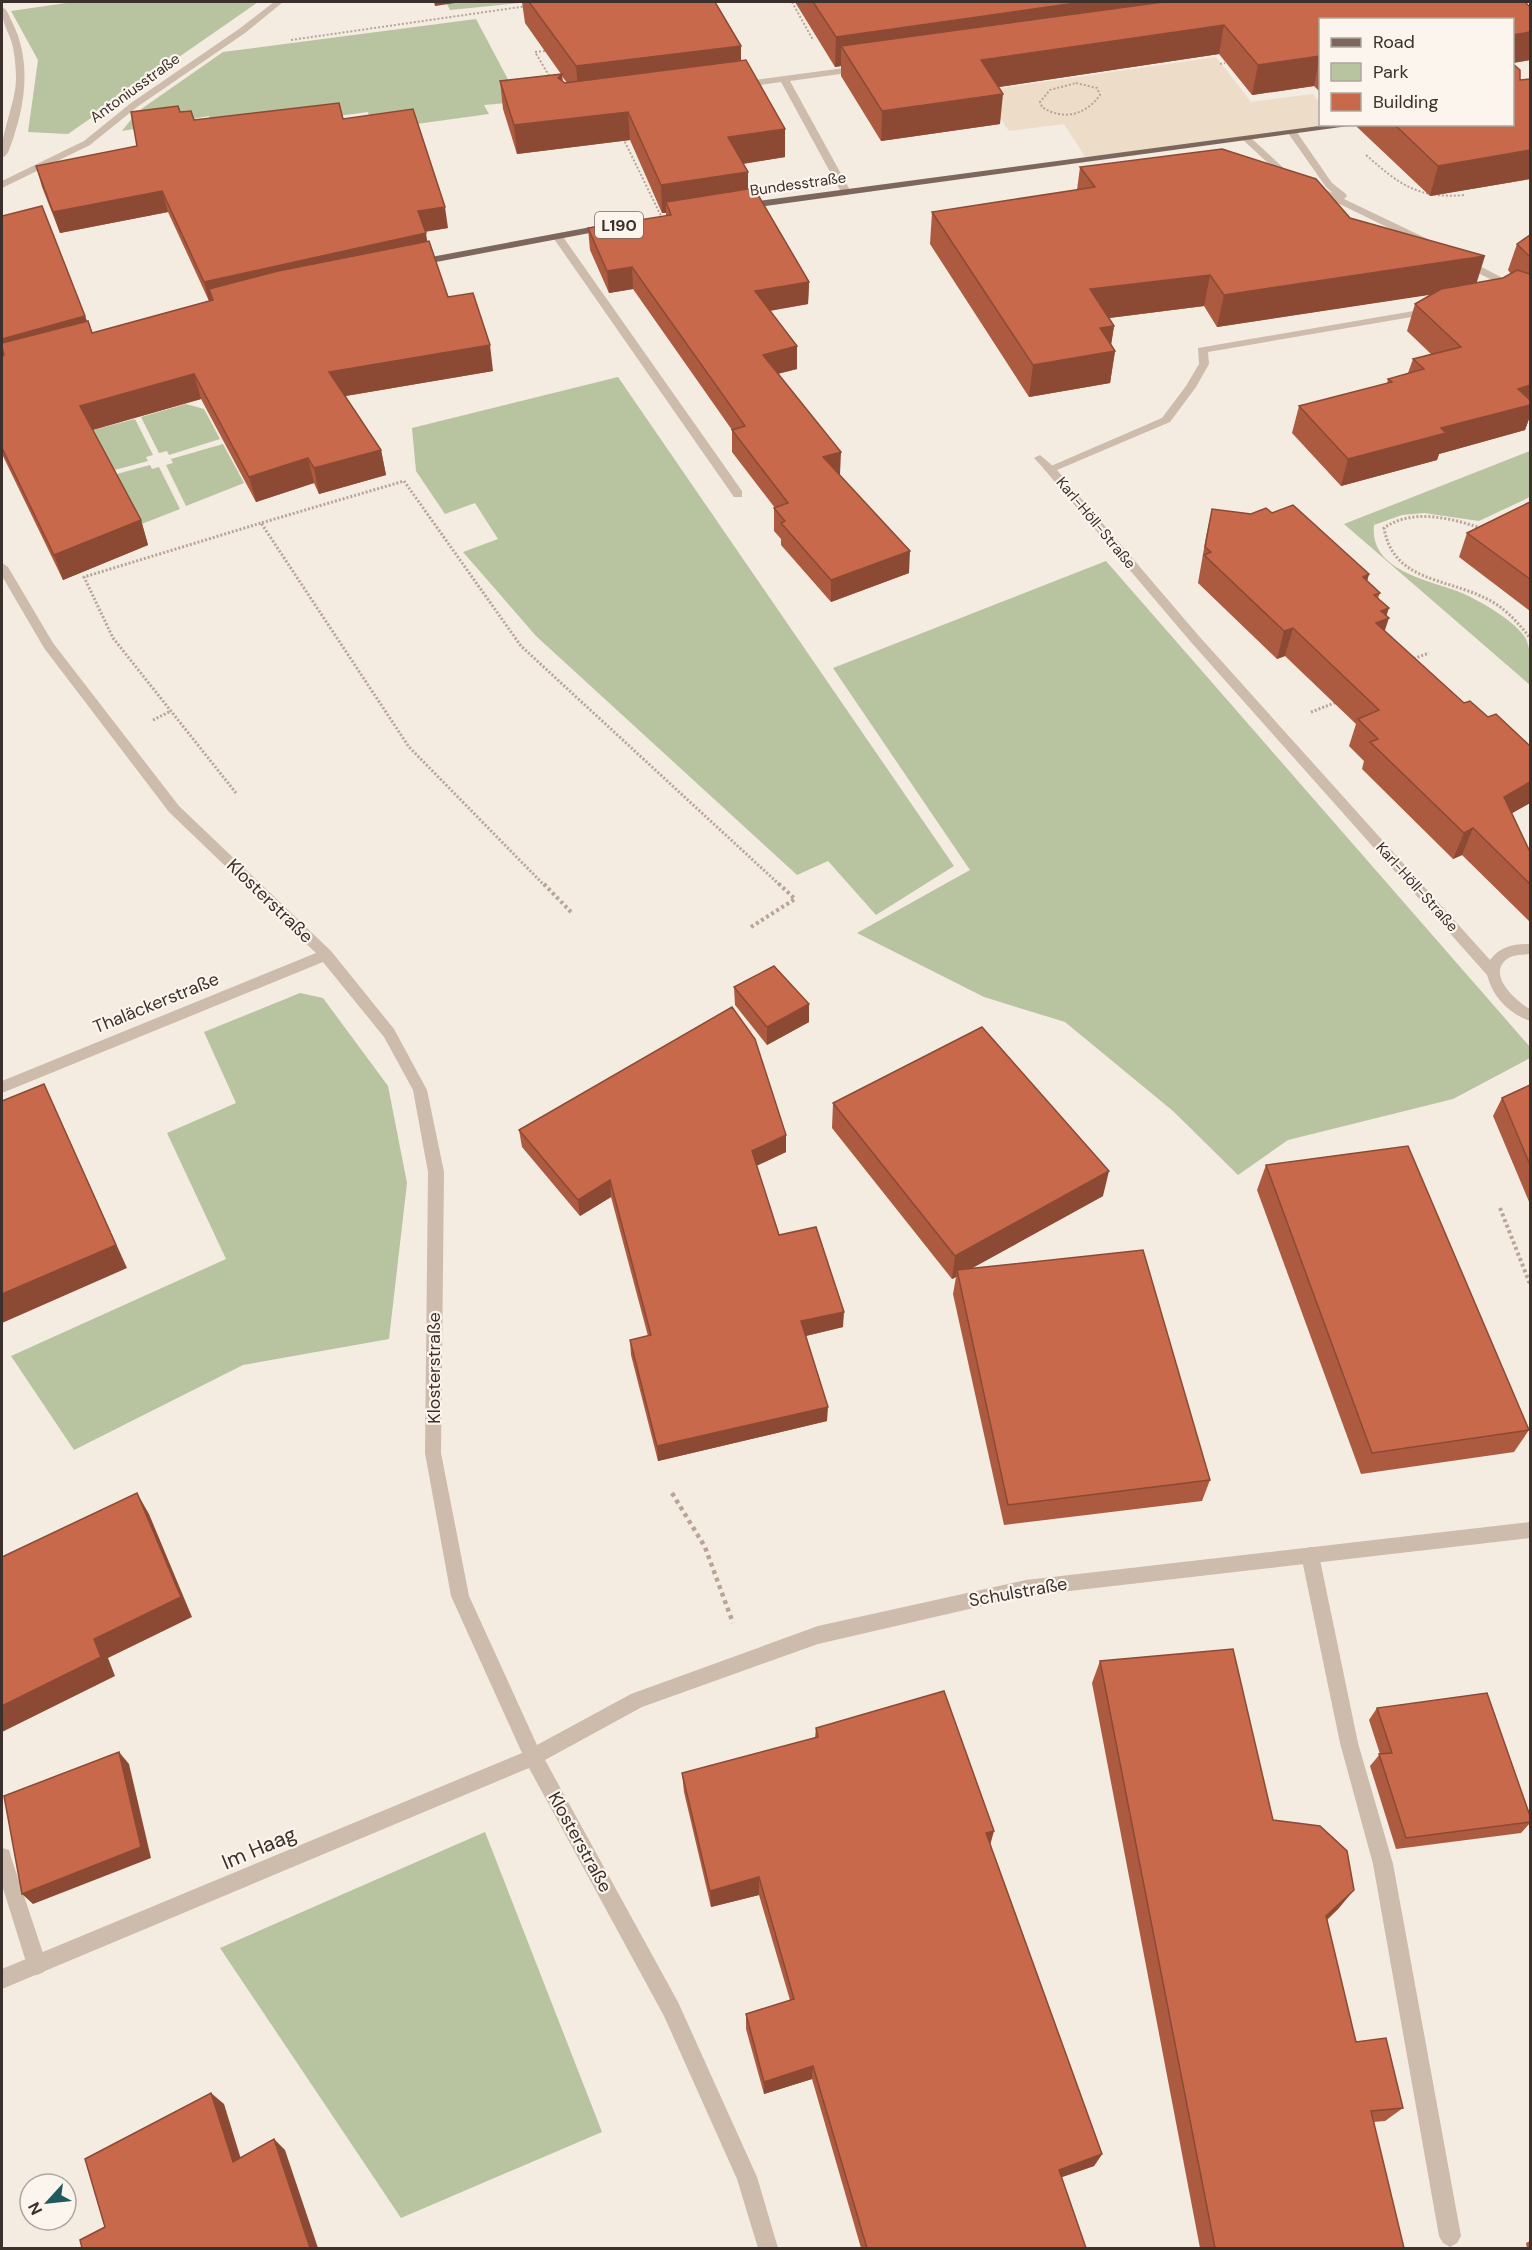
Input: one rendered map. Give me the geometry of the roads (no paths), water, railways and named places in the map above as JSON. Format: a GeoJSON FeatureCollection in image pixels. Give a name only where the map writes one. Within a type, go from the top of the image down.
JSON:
{"type":"FeatureCollection","features":[{"type":"Feature","properties":{"kind":"main road","name":"Bundesstraße"},"geometry":{"type":"LineString","coordinates":[[728,208],[1344,126]]}},
{"type":"Feature","properties":{"kind":"main road","name":"L190"},"geometry":{"type":"LineString","coordinates":[[398,266],[618,225]]}},
{"type":"Feature","properties":{"kind":"street","name":"Antoniusstraße"},"geometry":{"type":"LineString","coordinates":[[2,185],[87,143],[134,105],[242,31],[279,2]]}},
{"type":"Feature","properties":{"kind":"street"},"geometry":{"type":"LineString","coordinates":[[2,10],[22,66],[17,110],[6,131],[2,155]]}},
{"type":"Feature","properties":{"kind":"street"},"geometry":{"type":"LineString","coordinates":[[727,86],[873,68]]}},
{"type":"Feature","properties":{"kind":"street"},"geometry":{"type":"LineString","coordinates":[[784,79],[846,192]]}},
{"type":"Feature","properties":{"kind":"street"},"geometry":{"type":"LineString","coordinates":[[1293,133],[1329,185],[1353,206]]}},
{"type":"Feature","properties":{"kind":"street"},"geometry":{"type":"LineString","coordinates":[[1247,140],[1285,174],[1448,253],[1508,291],[1530,296]]}},
{"type":"Feature","properties":{"kind":"street"},"geometry":{"type":"LineString","coordinates":[[557,236],[738,494]]}},
{"type":"Feature","properties":{"kind":"street","name":"Karl-Höll-Straße"},"geometry":{"type":"LineString","coordinates":[[1448,308],[1202,350],[1204,364],[1191,387],[1166,420],[1050,469],[1273,726],[1493,972],[1494,984],[1501,995],[1512,1006],[1530,1015]]}},
{"type":"Feature","properties":{"kind":"street"},"geometry":{"type":"LineString","coordinates":[[1040,458],[1050,469]]}},
{"type":"Feature","properties":{"kind":"street","name":"Klosterstraße"},"geometry":{"type":"LineString","coordinates":[[2,567],[48,645],[174,809],[326,955],[389,1033],[420,1090],[436,1172],[433,1454],[460,1596],[533,1758],[671,2009],[747,2176],[768,2248]]}},
{"type":"Feature","properties":{"kind":"street"},"geometry":{"type":"LineString","coordinates":[[1493,972],[1503,956],[1515,950],[1530,949]]}},
{"type":"Feature","properties":{"kind":"street","name":"Thaläckerstraße"},"geometry":{"type":"LineString","coordinates":[[2,1087],[326,955]]}},
{"type":"Feature","properties":{"kind":"street","name":"Schulstraße"},"geometry":{"type":"LineString","coordinates":[[533,1758],[636,1700],[818,1635],[1026,1588],[1530,1530]]}},
{"type":"Feature","properties":{"kind":"street"},"geometry":{"type":"LineString","coordinates":[[1310,1555],[1349,1743],[1383,1864],[1450,2236]]}},
{"type":"Feature","properties":{"kind":"street","name":"Im Haag"},"geometry":{"type":"LineString","coordinates":[[2,1980],[533,1758]]}},
{"type":"Feature","properties":{"kind":"street"},"geometry":{"type":"LineString","coordinates":[[2,1857],[37,1965]]}}]}
